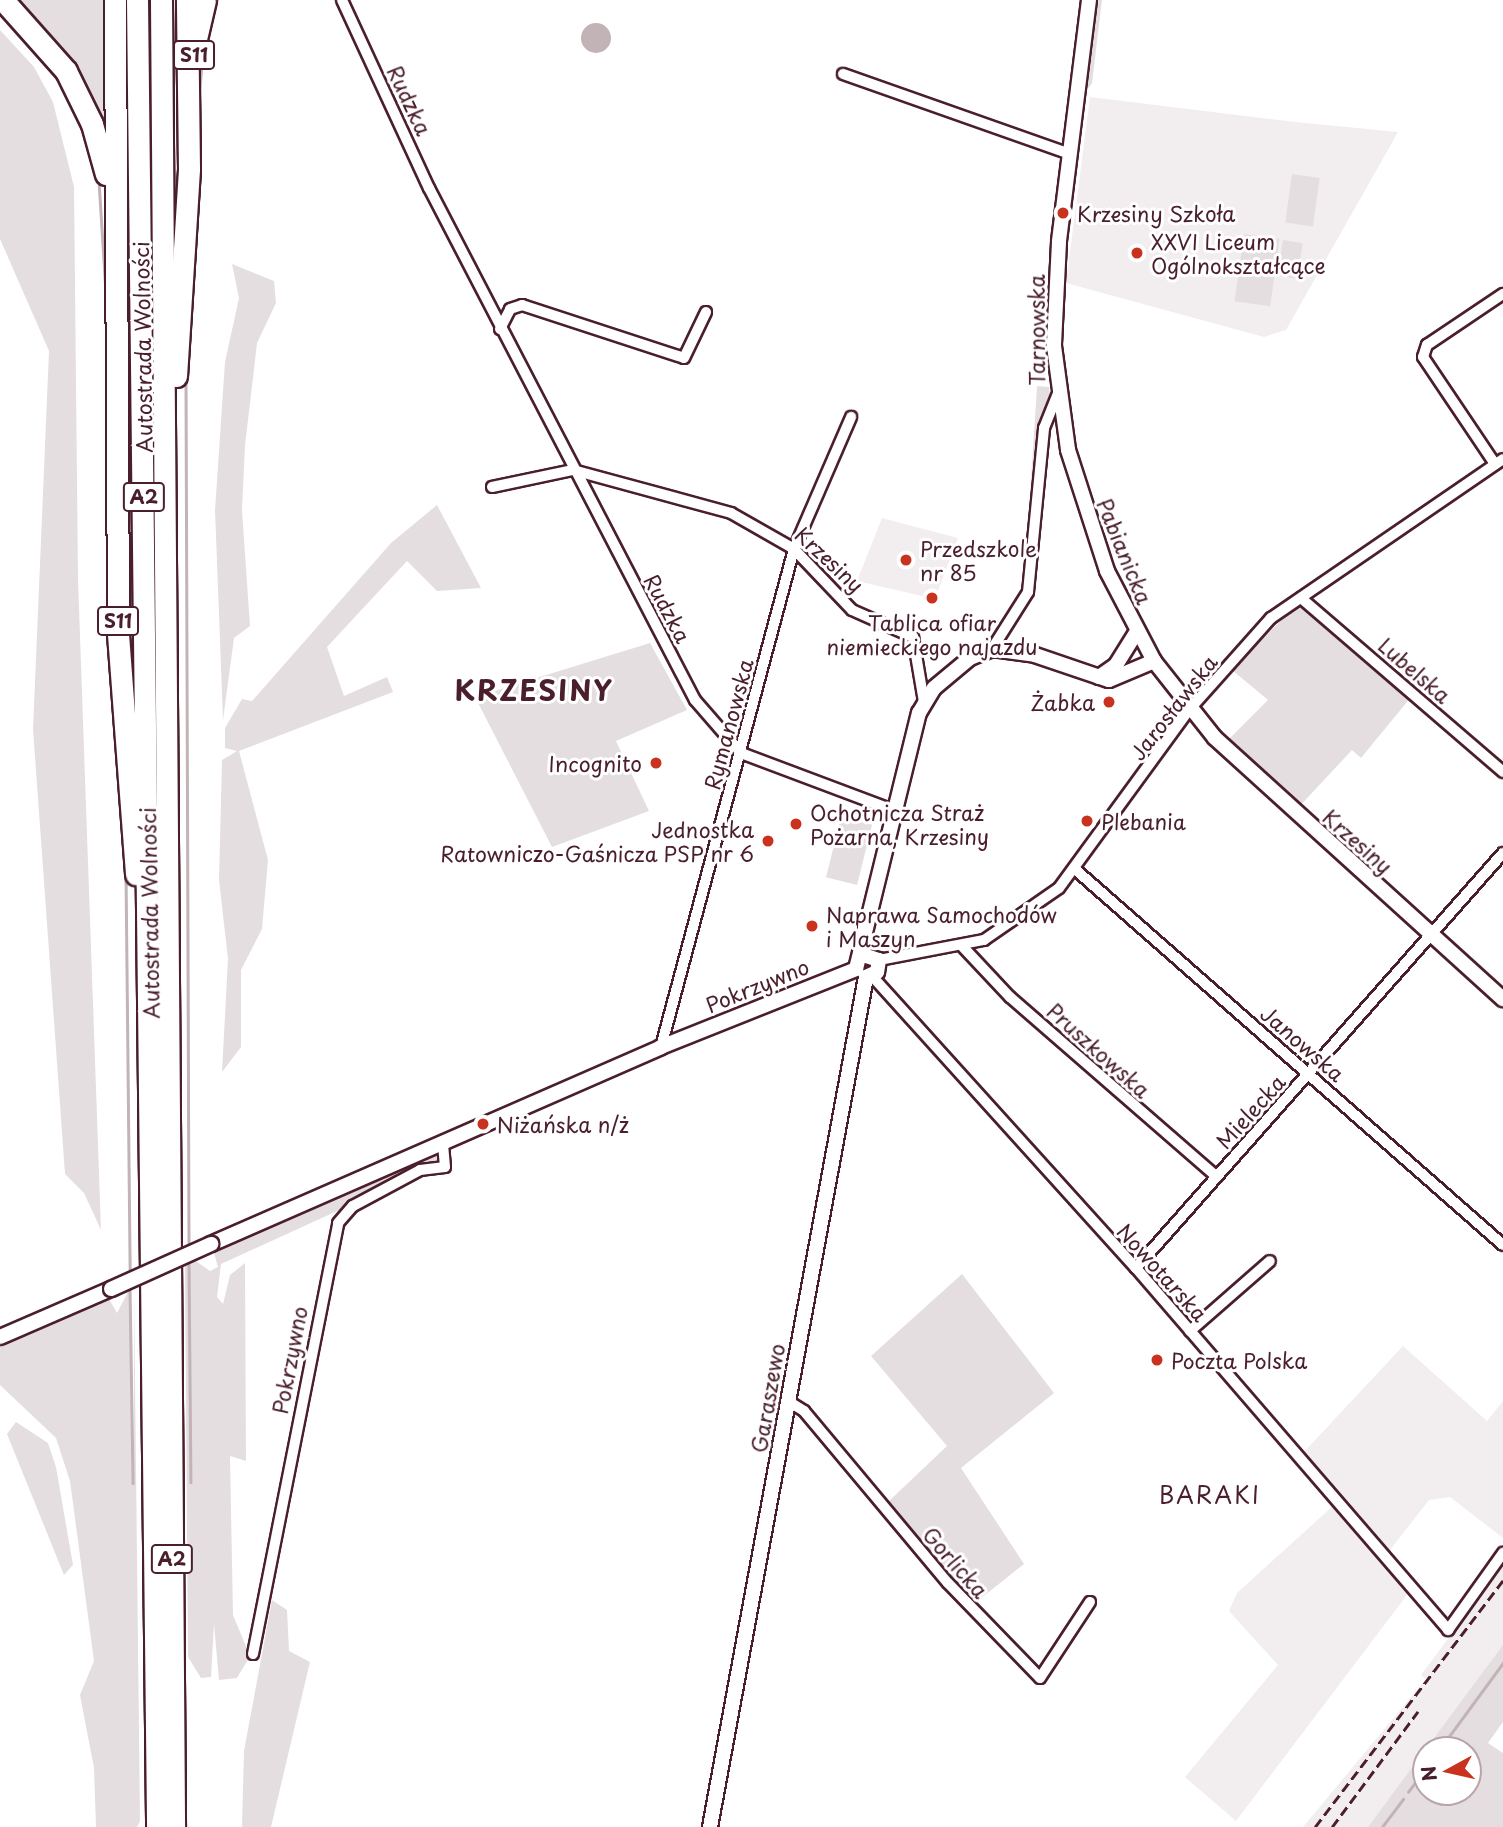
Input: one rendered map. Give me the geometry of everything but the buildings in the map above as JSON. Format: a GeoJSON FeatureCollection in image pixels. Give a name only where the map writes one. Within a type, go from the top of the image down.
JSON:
{"type":"FeatureCollection","features":[{"type":"Feature","properties":{"kind":"highway"},"geometry":{"type":"LineString","coordinates":[[3,0],[49,48],[85,106],[102,153],[115,245]]}},
{"type":"Feature","properties":{"kind":"highway","name":"S11"},"geometry":{"type":"LineString","coordinates":[[115,0],[120,684],[150,994]]}},
{"type":"Feature","properties":{"kind":"highway","name":"Autostrada Wolności"},"geometry":{"type":"LineString","coordinates":[[137,0],[150,994],[157,1827]]}},
{"type":"Feature","properties":{"kind":"highway","name":"Autostrada Wolności"},"geometry":{"type":"LineString","coordinates":[[161,0],[174,1827]]}},
{"type":"Feature","properties":{"kind":"highway"},"geometry":{"type":"LineString","coordinates":[[187,0],[189,111]]}},
{"type":"Feature","properties":{"kind":"highway","name":"S11"},"geometry":{"type":"LineString","coordinates":[[164,518],[186,240],[189,111],[205,0]]}},
{"type":"Feature","properties":{"kind":"street","name":"Rudzka"},"geometry":{"type":"LineString","coordinates":[[342,0],[500,329],[695,700],[741,753],[893,810]]}},
{"type":"Feature","properties":{"kind":"street","name":"Tarnowska"},"geometry":{"type":"LineString","coordinates":[[992,649],[1028,592],[1044,428],[1058,394],[1057,268],[1089,0]]}},
{"type":"Feature","properties":{"kind":"street"},"geometry":{"type":"LineString","coordinates":[[843,74],[1070,153]]}},
{"type":"Feature","properties":{"kind":"street"},"geometry":{"type":"LineString","coordinates":[[1499,461],[1423,357],[1427,345],[1503,294]]}},
{"type":"Feature","properties":{"kind":"street"},"geometry":{"type":"LineString","coordinates":[[500,329],[510,309],[522,304],[684,358],[706,312]]}},
{"type":"Feature","properties":{"kind":"street","name":"Pabianicka"},"geometry":{"type":"LineString","coordinates":[[1058,394],[1085,512],[1137,631],[1189,710]]}},
{"type":"Feature","properties":{"kind":"street","name":"Rymanowska"},"geometry":{"type":"LineString","coordinates":[[661,1047],[794,549],[851,417]]}},
{"type":"Feature","properties":{"kind":"street","name":"Jarosławska"},"geometry":{"type":"LineString","coordinates":[[879,960],[962,947],[1010,925],[1077,871],[1189,710],[1271,618],[1499,461]]}},
{"type":"Feature","properties":{"kind":"street"},"geometry":{"type":"LineString","coordinates":[[492,487],[573,470]]}},
{"type":"Feature","properties":{"kind":"street","name":"Krzesiny"},"geometry":{"type":"LineString","coordinates":[[573,470],[731,513],[794,549],[852,610],[913,637],[924,702]]}},
{"type":"Feature","properties":{"kind":"street","name":"Lubelska"},"geometry":{"type":"LineString","coordinates":[[1301,598],[1503,772]]}},
{"type":"Feature","properties":{"kind":"street"},"geometry":{"type":"LineString","coordinates":[[1099,677],[1116,666],[1137,631]]}},
{"type":"Feature","properties":{"kind":"street"},"geometry":{"type":"LineString","coordinates":[[992,649],[1017,650],[1099,677],[1115,679],[1154,660]]}},
{"type":"Feature","properties":{"kind":"street","name":"Garaszewo"},"geometry":{"type":"LineString","coordinates":[[710,1827],[893,810],[924,702],[957,667],[992,649]]}},
{"type":"Feature","properties":{"kind":"street","name":"Krzesiny"},"geometry":{"type":"LineString","coordinates":[[1189,710],[1430,936],[1503,999]]}},
{"type":"Feature","properties":{"kind":"street","name":"Mielecka"},"geometry":{"type":"LineString","coordinates":[[1136,1268],[1503,853]]}},
{"type":"Feature","properties":{"kind":"street","name":"Janowska"},"geometry":{"type":"LineString","coordinates":[[1077,871],[1503,1245]]}},
{"type":"Feature","properties":{"kind":"street","name":"Pruszkowska"},"geometry":{"type":"LineString","coordinates":[[962,947],[1028,1013],[1217,1177]]}},
{"type":"Feature","properties":{"kind":"street"},"geometry":{"type":"LineString","coordinates":[[863,969],[873,953],[879,960]]}},
{"type":"Feature","properties":{"kind":"street","name":"Pokrzywno"},"geometry":{"type":"LineString","coordinates":[[0,1337],[661,1047],[863,969]]}},
{"type":"Feature","properties":{"kind":"street","name":"Nowotarska"},"geometry":{"type":"LineString","coordinates":[[863,969],[1136,1268],[1448,1630],[1503,1553]]}},
{"type":"Feature","properties":{"kind":"street","name":"Pokrzywno"},"geometry":{"type":"LineString","coordinates":[[253,1654],[338,1223],[353,1206],[419,1170],[445,1167],[443,1142]]}},
{"type":"Feature","properties":{"kind":"street"},"geometry":{"type":"LineString","coordinates":[[1190,1331],[1270,1261]]}},
{"type":"Feature","properties":{"kind":"street","name":"Gorlicka"},"geometry":{"type":"LineString","coordinates":[[788,1401],[804,1411],[939,1573],[1040,1678],[1090,1602]]}},
{"type":"Feature","properties":{"kind":"shaded area"},"geometry":{"type":"Polygon","coordinates":[[[10,0],[110,0],[106,152],[10,0]]]}},
{"type":"Feature","properties":{"kind":"shaded area"},"geometry":{"type":"Polygon","coordinates":[[[119,0],[126,0],[132,682],[126,683],[119,0]]]}},
{"type":"Feature","properties":{"kind":"shaded area"},"geometry":{"type":"Polygon","coordinates":[[[1094,0],[1102,0],[1092,83],[1084,94],[1094,0]]]}},
{"type":"Feature","properties":{"kind":"shaded area"},"geometry":{"type":"Polygon","coordinates":[[[596,23],[607,27],[611,38],[607,49],[596,53],[585,49],[581,38],[585,27],[596,23]]]}},
{"type":"Feature","properties":{"kind":"shaded area"},"geometry":{"type":"Polygon","coordinates":[[[0,30],[34,67],[53,102],[74,187],[78,579],[101,1230],[84,1193],[65,1174],[33,729],[49,351],[0,239],[0,30]]]}},
{"type":"Feature","properties":{"kind":"shaded area"},"geometry":{"type":"Polygon","coordinates":[[[1090,97],[1398,132],[1286,330],[1264,337],[1066,283],[1090,97]]]}},
{"type":"Feature","properties":{"kind":"shaded area"},"geometry":{"type":"Polygon","coordinates":[[[1292,174],[1320,178],[1313,226],[1285,223],[1292,174]]]}},
{"type":"Feature","properties":{"kind":"shaded area"},"geometry":{"type":"Polygon","coordinates":[[[1244,234],[1280,239],[1270,306],[1235,301],[1244,234]]]}},
{"type":"Feature","properties":{"kind":"shaded area"},"geometry":{"type":"Polygon","coordinates":[[[1283,240],[1303,243],[1297,279],[1277,276],[1283,240]]]}},
{"type":"Feature","properties":{"kind":"shaded area"},"geometry":{"type":"Polygon","coordinates":[[[232,264],[274,281],[276,303],[257,343],[245,446],[242,510],[250,626],[234,638],[223,720],[215,510],[225,362],[239,298],[232,264]]]}},
{"type":"Feature","properties":{"kind":"shaded area"},"geometry":{"type":"Polygon","coordinates":[[[1037,386],[1049,387],[1050,396],[1041,424],[1026,586],[1015,605],[1025,576],[1037,386]]]}},
{"type":"Feature","properties":{"kind":"shaded area"},"geometry":{"type":"Polygon","coordinates":[[[437,505],[481,588],[437,591],[407,561],[327,647],[344,696],[387,677],[393,692],[239,751],[268,860],[262,929],[241,970],[241,1047],[222,1072],[228,959],[219,880],[222,760],[237,751],[225,748],[225,728],[242,699],[252,701],[391,543],[437,505]]]}},
{"type":"Feature","properties":{"kind":"shaded area","name":"Przedszkole nr 85"},"geometry":{"type":"Polygon","coordinates":[[[882,518],[958,538],[935,599],[857,581],[882,518]]]}},
{"type":"Feature","properties":{"kind":"shaded area"},"geometry":{"type":"Polygon","coordinates":[[[1301,600],[1411,697],[1361,758],[1352,750],[1296,810],[1224,744],[1268,700],[1232,670],[1301,600]]]}},
{"type":"Feature","properties":{"kind":"shaded area"},"geometry":{"type":"Polygon","coordinates":[[[650,643],[687,710],[616,741],[649,811],[552,847],[475,697],[650,643]]]}},
{"type":"Feature","properties":{"kind":"shaded area"},"geometry":{"type":"Polygon","coordinates":[[[841,817],[872,825],[857,885],[826,877],[841,817]]]}},
{"type":"Feature","properties":{"kind":"shaded area"},"geometry":{"type":"Polygon","coordinates":[[[439,1153],[442,1163],[221,1264],[217,1297],[223,1304],[230,1275],[245,1263],[246,1461],[230,1456],[233,1615],[250,1656],[237,1678],[219,1680],[214,1624],[211,1677],[201,1678],[188,1657],[185,1266],[196,1261],[210,1271],[218,1267],[214,1253],[439,1153]]]}},
{"type":"Feature","properties":{"kind":"shaded area"},"geometry":{"type":"Polygon","coordinates":[[[962,1274],[1054,1393],[961,1468],[1024,1564],[975,1603],[889,1501],[947,1446],[871,1356],[962,1274]]]}},
{"type":"Feature","properties":{"kind":"shaded area"},"geometry":{"type":"Polygon","coordinates":[[[134,1289],[140,1821],[137,1827],[96,1827],[94,1768],[80,1695],[94,1661],[70,1481],[56,1438],[0,1385],[0,1347],[109,1299],[117,1313],[129,1290],[134,1483],[134,1289]]]}},
{"type":"Feature","properties":{"kind":"shaded area"},"geometry":{"type":"Polygon","coordinates":[[[1403,1346],[1487,1421],[1503,1401],[1503,1538],[1450,1497],[1429,1500],[1390,1550],[1303,1453],[1403,1346]]]}},
{"type":"Feature","properties":{"kind":"shaded area"},"geometry":{"type":"Polygon","coordinates":[[[16,1422],[48,1443],[56,1467],[73,1565],[64,1575],[7,1434],[16,1422]]]}},
{"type":"Feature","properties":{"kind":"shaded area"},"geometry":{"type":"Polygon","coordinates":[[[1334,1505],[1410,1591],[1236,1821],[1185,1777],[1278,1665],[1229,1611],[1237,1593],[1334,1505]]]}},
{"type":"Feature","properties":{"kind":"shaded area"},"geometry":{"type":"Polygon","coordinates":[[[1503,1565],[1503,1649],[1438,1736],[1412,1736],[1412,1772],[1371,1827],[1303,1827],[1426,1679],[1421,1675],[1503,1565]]]}},
{"type":"Feature","properties":{"kind":"shaded area"},"geometry":{"type":"Polygon","coordinates":[[[272,1600],[287,1610],[289,1651],[310,1662],[271,1827],[242,1827],[244,1751],[272,1600]]]}},
{"type":"Feature","properties":{"kind":"shaded area"},"geometry":{"type":"Polygon","coordinates":[[[1503,1645],[1503,1722],[1488,1743],[1503,1753],[1503,1827],[1368,1827],[1412,1768],[1412,1806],[1482,1806],[1482,1736],[1436,1736],[1503,1645]]]}},
{"type":"Feature","properties":{"kind":"waterway"},"geometry":{"type":"LineString","coordinates":[[199,96],[203,44]]}},
{"type":"Feature","properties":{"kind":"waterway"},"geometry":{"type":"LineString","coordinates":[[99,181],[106,293]]}},
{"type":"Feature","properties":{"kind":"waterway"},"geometry":{"type":"LineString","coordinates":[[192,296],[198,197]]}},
{"type":"Feature","properties":{"kind":"waterway"},"geometry":{"type":"LineString","coordinates":[[186,376],[189,1247]]}},
{"type":"Feature","properties":{"kind":"waterway"},"geometry":{"type":"LineString","coordinates":[[111,674],[118,775]]}},
{"type":"Feature","properties":{"kind":"waterway"},"geometry":{"type":"LineString","coordinates":[[126,873],[130,1276]]}},
{"type":"Feature","properties":{"kind":"waterway"},"geometry":{"type":"LineString","coordinates":[[189,1261],[191,1482]]}},
{"type":"Feature","properties":{"kind":"waterway"},"geometry":{"type":"LineString","coordinates":[[130,1286],[133,1483]]}},
{"type":"Feature","properties":{"kind":"waterway"},"geometry":{"type":"LineString","coordinates":[[1449,1736],[1503,1663]]}},
{"type":"Feature","properties":{"kind":"waterway"},"geometry":{"type":"LineString","coordinates":[[1408,1792],[1412,1787]]}},
{"type":"Feature","properties":{"kind":"waterway"},"geometry":{"type":"LineString","coordinates":[[1382,1827],[1403,1799]]}},
{"type":"Feature","properties":{"kind":"railway"},"geometry":{"type":"LineString","coordinates":[[1315,1827],[1503,1580]]}},
{"type":"Feature","properties":{"kind":"railway"},"geometry":{"type":"LineString","coordinates":[[1332,1827],[1418,1711]]}},
{"type":"Feature","properties":{"kind":"place","name":"Krzesiny Szkoła"},"geometry":{"type":"Point","coordinates":[1063,213]}},
{"type":"Feature","properties":{"kind":"place","name":"XXVI Liceum Ogólnokształcące"},"geometry":{"type":"Point","coordinates":[1137,253]}},
{"type":"Feature","properties":{"kind":"place","name":"Przedszkole nr 85"},"geometry":{"type":"Point","coordinates":[906,560]}},
{"type":"Feature","properties":{"kind":"place","name":"Tablica ofiar niemieckiego najazdu"},"geometry":{"type":"Point","coordinates":[932,598]}},
{"type":"Feature","properties":{"kind":"place","name":"Żabka"},"geometry":{"type":"Point","coordinates":[1109,702]}},
{"type":"Feature","properties":{"kind":"place","name":"Incognito"},"geometry":{"type":"Point","coordinates":[656,763]}},
{"type":"Feature","properties":{"kind":"place","name":"Plebania"},"geometry":{"type":"Point","coordinates":[1087,821]}},
{"type":"Feature","properties":{"kind":"place","name":"Ochotnicza Straż Pożarna, Krzesiny"},"geometry":{"type":"Point","coordinates":[796,824]}},
{"type":"Feature","properties":{"kind":"place","name":"Jednostka Ratowniczo-Gaśnicza PSP nr 6"},"geometry":{"type":"Point","coordinates":[768,841]}},
{"type":"Feature","properties":{"kind":"place","name":"Naprawa Samochodów i Maszyn"},"geometry":{"type":"Point","coordinates":[812,926]}},
{"type":"Feature","properties":{"kind":"place","name":"Niżańska n/ż"},"geometry":{"type":"Point","coordinates":[483,1124]}},
{"type":"Feature","properties":{"kind":"place","name":"Poczta Polska"},"geometry":{"type":"Point","coordinates":[1157,1360]}},
{"type":"Feature","properties":{"kind":"district","name":"KRZESINY"},"geometry":{"type":"Point","coordinates":[534,690]}},
{"type":"Feature","properties":{"kind":"district","name":"BARAKI"},"geometry":{"type":"Point","coordinates":[1210,1495]}}]}
